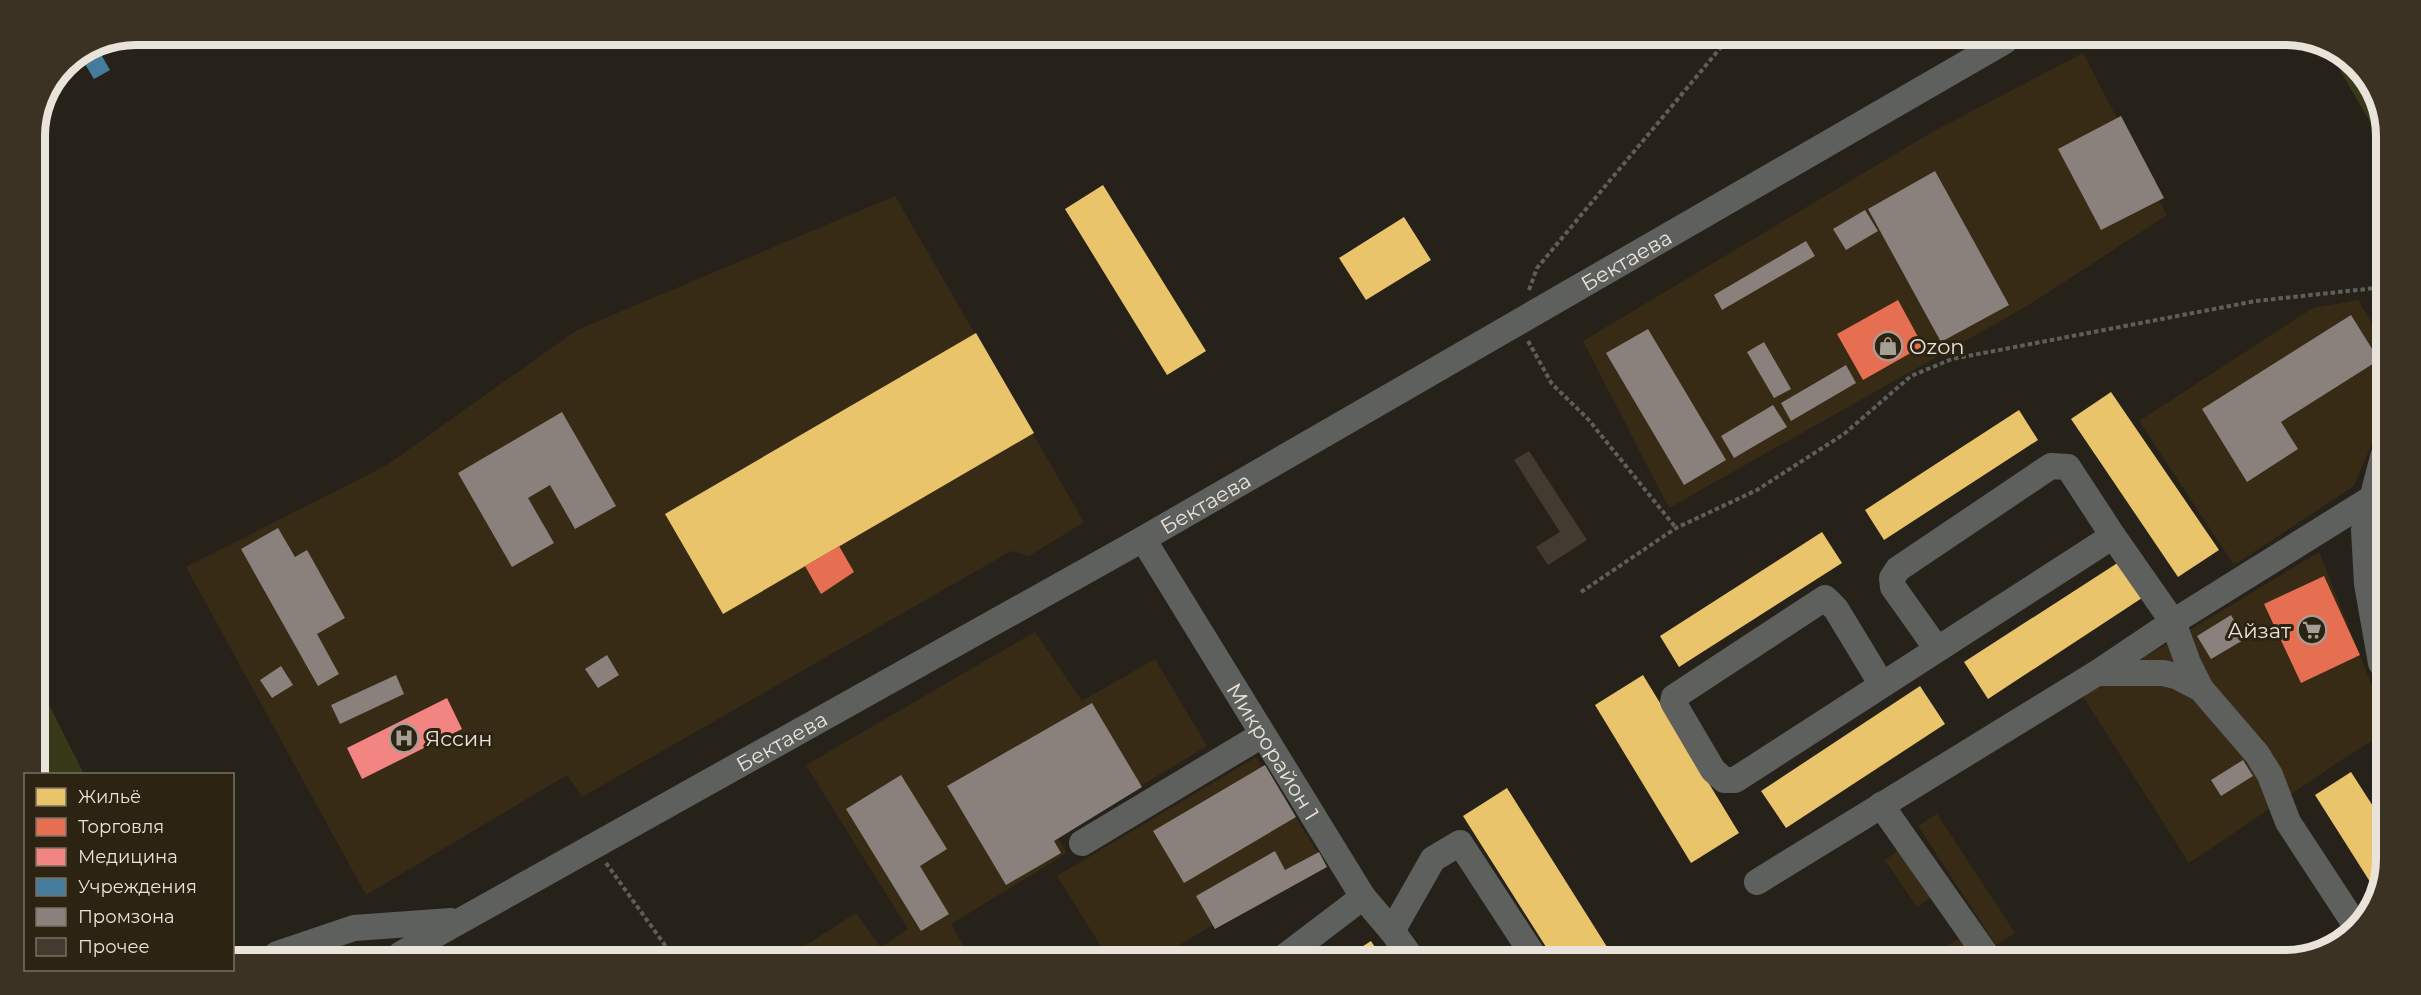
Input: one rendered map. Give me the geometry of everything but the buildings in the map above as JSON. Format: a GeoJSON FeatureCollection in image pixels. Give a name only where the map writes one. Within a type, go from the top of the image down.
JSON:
{"type":"FeatureCollection","features":[{"type":"Feature","properties":{"kind":"street","name":"Бектаева"},"geometry":{"type":"LineString","coordinates":[[408,950],[1143,539],[1998,45]]}},
{"type":"Feature","properties":{"kind":"street"},"geometry":{"type":"LineString","coordinates":[[1937,649],[1893,587],[1892,578],[1898,569],[2051,466],[2068,466],[2173,622],[2188,663],[2201,689],[2257,754],[2270,775],[2288,822],[2352,920]]}},
{"type":"Feature","properties":{"kind":"street"},"geometry":{"type":"LineString","coordinates":[[2376,483],[2364,530],[2367,584],[2376,635]]}},
{"type":"Feature","properties":{"kind":"street"},"geometry":{"type":"LineString","coordinates":[[1757,882],[2097,673],[2173,622],[2372,498]]}},
{"type":"Feature","properties":{"kind":"street"},"geometry":{"type":"LineString","coordinates":[[1882,685],[1836,609],[1825,598],[1674,697],[1673,702],[1713,770],[1724,780],[1735,780],[2113,536]]}},
{"type":"Feature","properties":{"kind":"street","name":"Микрорайон 1"},"geometry":{"type":"LineString","coordinates":[[1143,539],[1363,897],[1405,950]]}},
{"type":"Feature","properties":{"kind":"street"},"geometry":{"type":"LineString","coordinates":[[2097,673],[2163,673],[2176,676],[2201,689]]}},
{"type":"Feature","properties":{"kind":"street"},"geometry":{"type":"LineString","coordinates":[[1082,843],[1262,735]]}},
{"type":"Feature","properties":{"kind":"street"},"geometry":{"type":"LineString","coordinates":[[1881,805],[1983,950]]}},
{"type":"Feature","properties":{"kind":"street"},"geometry":{"type":"LineString","coordinates":[[1392,931],[1433,859],[1460,843],[1530,950]]}},
{"type":"Feature","properties":{"kind":"street"},"geometry":{"type":"LineString","coordinates":[[1293,950],[1363,897]]}},
{"type":"Feature","properties":{"kind":"street"},"geometry":{"type":"LineString","coordinates":[[289,950],[354,928],[457,921]]}},
{"type":"Feature","properties":{"kind":"path"},"geometry":{"type":"LineString","coordinates":[[1676,528],[1588,419],[1552,384],[1518,322],[1537,268],[1724,45]]}},
{"type":"Feature","properties":{"kind":"path"},"geometry":{"type":"LineString","coordinates":[[1581,592],[1676,528],[1757,490],[1844,434],[1911,376],[1952,359],[2256,301],[2376,288]]}},
{"type":"Feature","properties":{"kind":"path"},"geometry":{"type":"LineString","coordinates":[[593,846],[668,950]]}},
{"type":"Feature","properties":{"kind":"shaded area"},"geometry":{"type":"Polygon","coordinates":[[[2083,53],[2167,215],[2027,306],[1669,508],[1583,341],[1934,131],[2083,53]]]}},
{"type":"Feature","properties":{"kind":"shaded area"},"geometry":{"type":"Polygon","coordinates":[[[895,196],[1084,522],[1029,556],[1011,551],[582,797],[567,775],[366,895],[186,567],[387,465],[577,330],[895,196]]]}},
{"type":"Feature","properties":{"kind":"shaded area"},"geometry":{"type":"Polygon","coordinates":[[[2358,300],[2376,330],[2376,434],[2354,486],[2234,565],[2139,421],[2313,308],[2358,300]]]}},
{"type":"Feature","properties":{"kind":"shaded area"},"geometry":{"type":"Polygon","coordinates":[[[2319,552],[2376,696],[2376,738],[2189,863],[2082,695],[2319,552]]]}},
{"type":"Feature","properties":{"kind":"shaded area"},"geometry":{"type":"Polygon","coordinates":[[[1035,632],[1082,701],[1155,659],[1207,746],[1057,836],[1067,853],[951,924],[966,950],[807,950],[805,946],[856,913],[881,948],[908,929],[806,765],[1035,632]]]}},
{"type":"Feature","properties":{"kind":"shaded area"},"geometry":{"type":"Polygon","coordinates":[[[1256,757],[1323,860],[1171,950],[1103,950],[1057,876],[1256,757]]]}},
{"type":"Feature","properties":{"kind":"shaded area"},"geometry":{"type":"Polygon","coordinates":[[[1937,814],[2015,933],[1996,945],[1918,826],[1937,814]]]}},
{"type":"Feature","properties":{"kind":"shaded area"},"geometry":{"type":"Polygon","coordinates":[[[1903,847],[1936,894],[1917,907],[1885,860],[1903,847]]]}},
{"type":"Feature","properties":{"kind":"shaded area"},"geometry":{"type":"Polygon","coordinates":[[[1965,934],[1976,950],[1944,950],[1965,934]]]}},
{"type":"Feature","properties":{"kind":"green space"},"geometry":{"type":"Polygon","coordinates":[[[2333,58],[2357,80],[2367,95],[2376,132],[2333,58]]]}},
{"type":"Feature","properties":{"kind":"green space"},"geometry":{"type":"Polygon","coordinates":[[[45,697],[83,773],[45,773],[45,697]]]}},
{"type":"Feature","properties":{"kind":"place","name":"Ozon"},"geometry":{"type":"Point","coordinates":[1888,346]}},
{"type":"Feature","properties":{"kind":"place","name":"Айзат"},"geometry":{"type":"Point","coordinates":[2312,630]}},
{"type":"Feature","properties":{"kind":"place","name":"Яссин"},"geometry":{"type":"Point","coordinates":[404,738]}}]}
